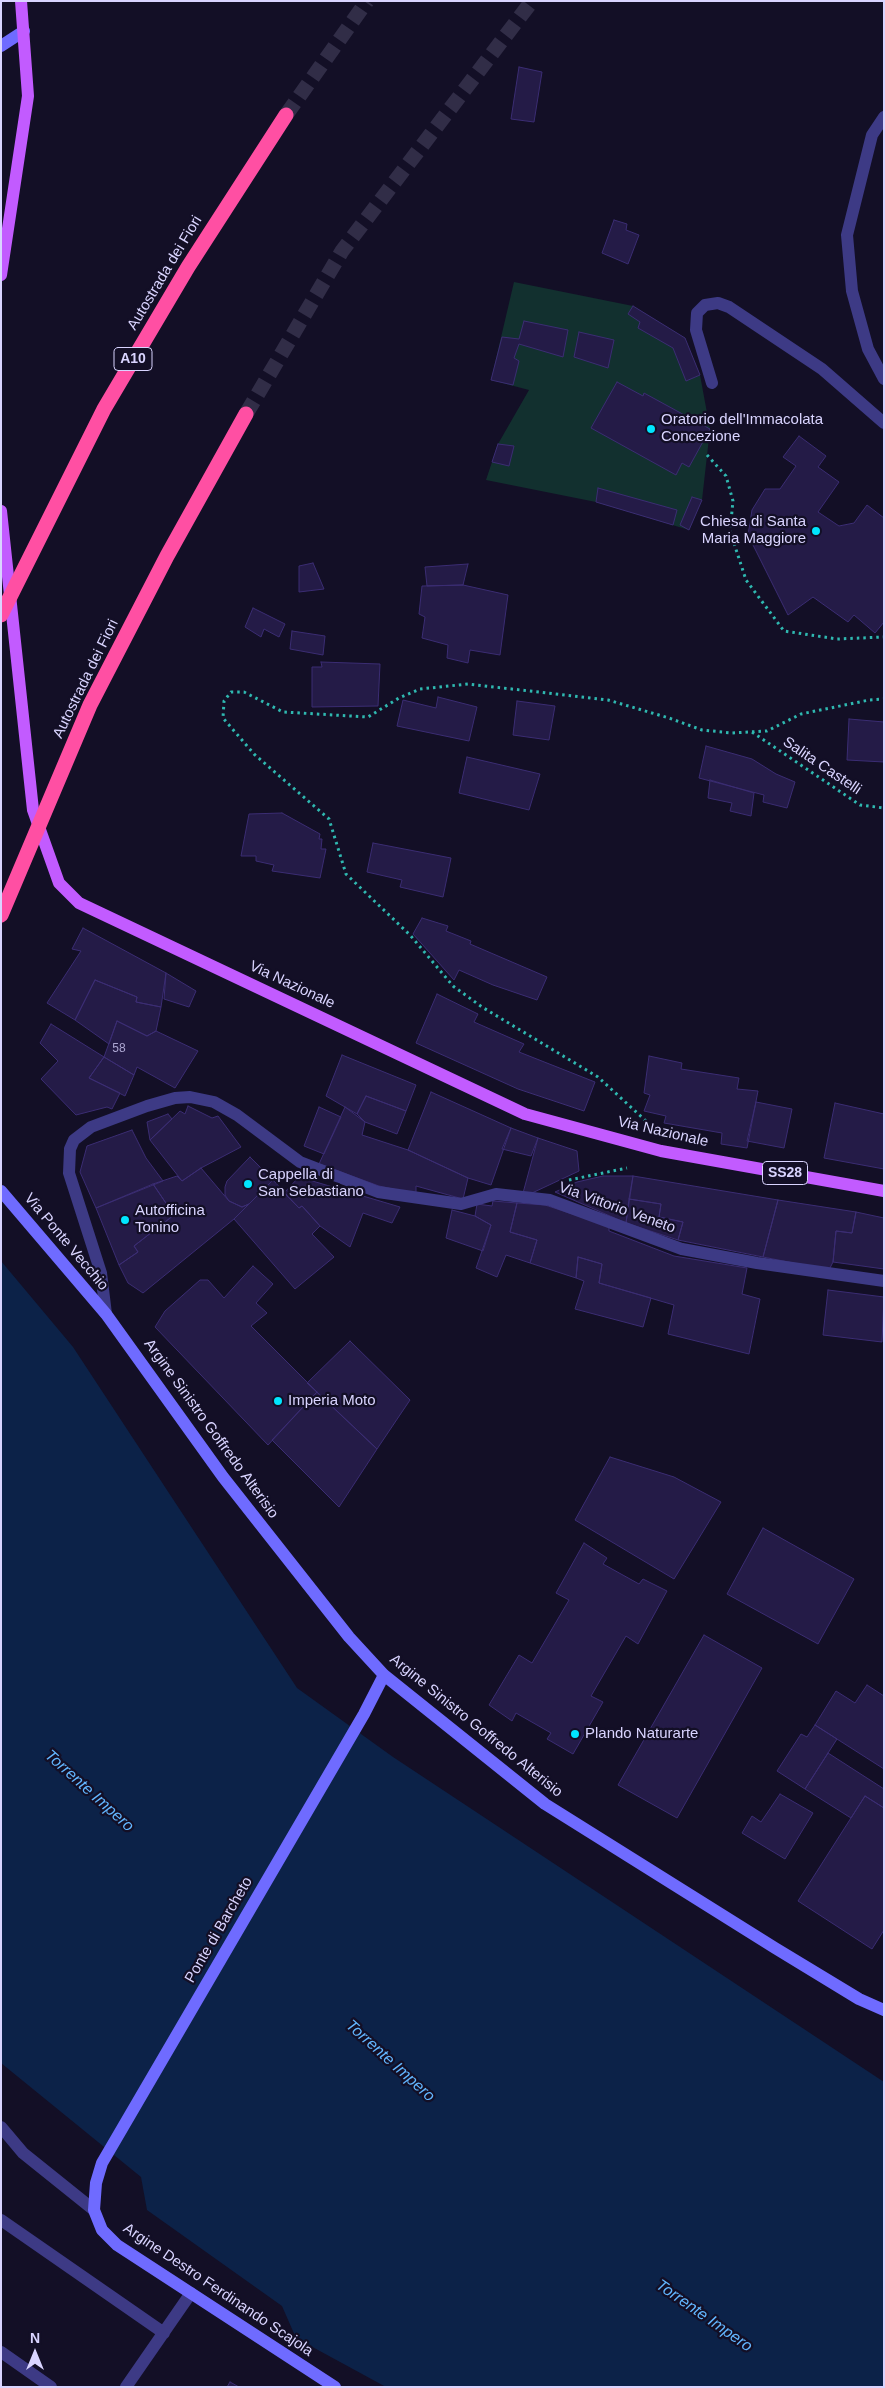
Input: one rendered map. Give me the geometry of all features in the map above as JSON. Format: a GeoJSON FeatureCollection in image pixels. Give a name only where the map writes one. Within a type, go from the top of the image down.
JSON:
{"type":"FeatureCollection","features":[{"type":"Feature","properties":{"kind":"highway","name":"Autostrada dei Fiori"},"geometry":{"type":"LineString","coordinates":[[1,615],[104,409],[188,266],[286,115]]}},
{"type":"Feature","properties":{"kind":"highway","name":"Autostrada dei Fiori"},"geometry":{"type":"LineString","coordinates":[[1,915],[90,705],[167,556],[246,414]]}},
{"type":"Feature","properties":{"kind":"main road"},"geometry":{"type":"LineString","coordinates":[[1,275],[28,96],[21,1]]}},
{"type":"Feature","properties":{"kind":"main road"},"geometry":{"type":"LineString","coordinates":[[1,46],[24,31]]}},
{"type":"Feature","properties":{"kind":"main road","name":"Via Nazionale"},"geometry":{"type":"LineString","coordinates":[[1,512],[33,810],[59,883],[79,903],[525,1114],[661,1151],[884,1191]]}},
{"type":"Feature","properties":{"kind":"main road","name":"Via Ponte Vecchio"},"geometry":{"type":"LineString","coordinates":[[1,1191],[106,1314]]}},
{"type":"Feature","properties":{"kind":"main road","name":"Argine Sinistro Goffredo Alterisio"},"geometry":{"type":"LineString","coordinates":[[106,1314],[223,1477],[349,1638],[384,1675],[544,1804],[859,1999],[884,2010]]}},
{"type":"Feature","properties":{"kind":"main road","name":"Ponte di Barcheto"},"geometry":{"type":"LineString","coordinates":[[94,2210],[96,2183],[102,2163],[364,1714],[384,1675]]}},
{"type":"Feature","properties":{"kind":"main road","name":"Argine Destro Ferdinando Scajola"},"geometry":{"type":"LineString","coordinates":[[94,2210],[102,2230],[116,2245],[335,2387]]}},
{"type":"Feature","properties":{"kind":"street"},"geometry":{"type":"LineString","coordinates":[[884,117],[872,135],[847,235],[852,291],[868,348],[884,379]]}},
{"type":"Feature","properties":{"kind":"street"},"geometry":{"type":"LineString","coordinates":[[712,383],[696,330],[696,313],[705,305],[718,303],[729,307],[822,369],[884,423]]}},
{"type":"Feature","properties":{"kind":"street","name":"Via Vittorio Veneto"},"geometry":{"type":"LineString","coordinates":[[106,1314],[101,1273],[68,1173],[70,1150],[74,1140],[82,1132],[148,1106],[175,1098],[203,1099],[237,1115],[300,1162],[378,1192],[461,1204],[496,1194],[544,1198],[682,1249],[757,1263],[884,1280]]}},
{"type":"Feature","properties":{"kind":"street"},"geometry":{"type":"LineString","coordinates":[[1,2127],[23,2153],[94,2210]]}},
{"type":"Feature","properties":{"kind":"street"},"geometry":{"type":"LineString","coordinates":[[1,2220],[164,2333]]}},
{"type":"Feature","properties":{"kind":"street"},"geometry":{"type":"LineString","coordinates":[[126,2387],[191,2294]]}},
{"type":"Feature","properties":{"kind":"street"},"geometry":{"type":"LineString","coordinates":[[1,2352],[51,2387]]}},
{"type":"Feature","properties":{"kind":"path"},"geometry":{"type":"LineString","coordinates":[[707,455],[726,476],[733,501],[730,531],[746,580],[784,631],[837,639],[884,637]]}},
{"type":"Feature","properties":{"kind":"path"},"geometry":{"type":"LineString","coordinates":[[661,1151],[644,1118],[598,1077],[482,1007],[453,986],[410,935],[346,874],[330,819],[254,754],[223,718],[224,701],[230,692],[244,692],[283,712],[368,717],[399,698],[420,689],[468,684],[608,700],[702,730],[752,732],[768,731],[801,714],[868,700],[884,699]]}},
{"type":"Feature","properties":{"kind":"path","name":"Salita Castelli"},"geometry":{"type":"LineString","coordinates":[[752,732],[860,805],[884,808]]}},
{"type":"Feature","properties":{"kind":"green space"},"geometry":{"type":"Polygon","coordinates":[[[514,282],[633,306],[685,338],[700,375],[710,429],[702,500],[689,530],[596,502],[486,480],[498,444],[529,390],[491,380],[514,282]]]}},
{"type":"Feature","properties":{"kind":"water","name":"Torrente Impero"},"geometry":{"type":"Polygon","coordinates":[[[1,1261],[73,1347],[297,1688],[393,1757],[884,2082],[884,2387],[386,2387],[296,2338],[282,2306],[147,2210],[141,2177],[1,2063],[1,1261]]]}},
{"type":"Feature","properties":{"kind":"building"},"geometry":{"type":"Polygon","coordinates":[[[519,67],[542,72],[534,122],[511,119],[519,67]]]}},
{"type":"Feature","properties":{"kind":"building"},"geometry":{"type":"Polygon","coordinates":[[[614,220],[627,224],[626,230],[639,235],[628,264],[602,253],[614,220]]]}},
{"type":"Feature","properties":{"kind":"building"},"geometry":{"type":"Polygon","coordinates":[[[633,306],[685,338],[700,375],[686,381],[673,348],[638,328],[640,322],[628,314],[633,306]]]}},
{"type":"Feature","properties":{"kind":"building"},"geometry":{"type":"Polygon","coordinates":[[[524,321],[568,330],[563,357],[519,344],[514,358],[519,361],[513,385],[491,380],[502,337],[519,339],[524,321]]]}},
{"type":"Feature","properties":{"kind":"building"},"geometry":{"type":"Polygon","coordinates":[[[579,332],[614,340],[608,368],[574,357],[579,332]]]}},
{"type":"Feature","properties":{"kind":"building","name":"Oratorio dell'Immacolata Concezione"},"geometry":{"type":"Polygon","coordinates":[[[617,382],[643,396],[644,393],[710,429],[689,467],[682,463],[676,475],[591,428],[617,382]]]}},
{"type":"Feature","properties":{"kind":"building","name":"Chiesa di Santa Maria Maggiore"},"geometry":{"type":"Polygon","coordinates":[[[799,436],[826,456],[818,467],[839,482],[818,512],[839,526],[854,523],[867,505],[884,518],[884,622],[875,633],[854,615],[848,622],[813,597],[788,615],[748,535],[752,510],[765,489],[780,489],[796,466],[783,457],[799,436]]]}},
{"type":"Feature","properties":{"kind":"building"},"geometry":{"type":"Polygon","coordinates":[[[498,444],[514,446],[509,466],[492,462],[498,444]]]}},
{"type":"Feature","properties":{"kind":"building"},"geometry":{"type":"Polygon","coordinates":[[[598,488],[677,510],[673,525],[596,502],[598,488]]]}},
{"type":"Feature","properties":{"kind":"building"},"geometry":{"type":"Polygon","coordinates":[[[692,497],[702,500],[689,530],[680,525],[692,497]]]}},
{"type":"Feature","properties":{"kind":"building"},"geometry":{"type":"Polygon","coordinates":[[[313,563],[324,589],[299,592],[299,566],[313,563]]]}},
{"type":"Feature","properties":{"kind":"building"},"geometry":{"type":"Polygon","coordinates":[[[468,564],[463,585],[427,586],[425,567],[468,564]]]}},
{"type":"Feature","properties":{"kind":"building"},"geometry":{"type":"Polygon","coordinates":[[[463,585],[508,595],[500,655],[470,650],[468,663],[447,658],[448,645],[422,638],[425,617],[419,614],[422,586],[463,585]]]}},
{"type":"Feature","properties":{"kind":"building"},"geometry":{"type":"Polygon","coordinates":[[[253,608],[285,624],[279,637],[264,629],[261,637],[245,627],[253,608]]]}},
{"type":"Feature","properties":{"kind":"building"},"geometry":{"type":"Polygon","coordinates":[[[292,631],[325,636],[323,655],[290,649],[292,631]]]}},
{"type":"Feature","properties":{"kind":"building"},"geometry":{"type":"Polygon","coordinates":[[[321,662],[380,664],[378,706],[312,707],[312,667],[322,667],[321,662]]]}},
{"type":"Feature","properties":{"kind":"building"},"geometry":{"type":"Polygon","coordinates":[[[438,697],[477,707],[469,741],[397,726],[403,700],[436,708],[438,697]]]}},
{"type":"Feature","properties":{"kind":"building"},"geometry":{"type":"Polygon","coordinates":[[[517,701],[555,706],[549,740],[513,735],[517,701]]]}},
{"type":"Feature","properties":{"kind":"building"},"geometry":{"type":"Polygon","coordinates":[[[849,719],[884,722],[884,762],[847,760],[849,719]]]}},
{"type":"Feature","properties":{"kind":"building"},"geometry":{"type":"Polygon","coordinates":[[[706,746],[752,759],[776,774],[795,782],[787,808],[763,802],[764,795],[699,778],[706,746]]]}},
{"type":"Feature","properties":{"kind":"building"},"geometry":{"type":"Polygon","coordinates":[[[467,757],[540,774],[529,810],[459,793],[467,757]]]}},
{"type":"Feature","properties":{"kind":"building"},"geometry":{"type":"Polygon","coordinates":[[[710,780],[754,793],[751,816],[730,811],[732,803],[708,798],[710,780]]]}},
{"type":"Feature","properties":{"kind":"building"},"geometry":{"type":"Polygon","coordinates":[[[282,813],[320,834],[319,839],[322,839],[321,849],[326,849],[320,878],[272,871],[274,865],[256,861],[256,856],[241,856],[249,814],[282,813]]]}},
{"type":"Feature","properties":{"kind":"building"},"geometry":{"type":"Polygon","coordinates":[[[373,843],[451,858],[443,897],[400,887],[402,880],[367,872],[373,843]]]}},
{"type":"Feature","properties":{"kind":"building"},"geometry":{"type":"Polygon","coordinates":[[[422,918],[448,926],[446,931],[471,941],[470,944],[547,977],[537,1000],[493,985],[459,970],[454,980],[413,934],[422,918]]]}},
{"type":"Feature","properties":{"kind":"building"},"geometry":{"type":"Polygon","coordinates":[[[83,928],[166,973],[161,1007],[136,1002],[137,997],[95,980],[75,1020],[47,1003],[81,951],[72,949],[83,928]]]}},
{"type":"Feature","properties":{"kind":"building"},"geometry":{"type":"Polygon","coordinates":[[[166,973],[196,991],[189,1007],[164,999],[166,973]]]}},
{"type":"Feature","properties":{"kind":"building"},"geometry":{"type":"Polygon","coordinates":[[[95,980],[137,997],[136,1002],[161,1007],[156,1031],[147,1036],[117,1021],[109,1044],[75,1020],[95,980]]]}},
{"type":"Feature","properties":{"kind":"building"},"geometry":{"type":"Polygon","coordinates":[[[437,994],[478,1014],[474,1022],[524,1044],[519,1052],[595,1082],[584,1111],[518,1089],[416,1043],[437,994]]]}},
{"type":"Feature","properties":{"kind":"building"},"geometry":{"type":"Polygon","coordinates":[[[117,1021],[147,1036],[156,1031],[198,1051],[175,1088],[137,1067],[134,1075],[104,1057],[117,1021]]]}},
{"type":"Feature","properties":{"kind":"building"},"geometry":{"type":"Polygon","coordinates":[[[51,1024],[104,1057],[89,1078],[120,1093],[112,1109],[107,1107],[76,1115],[41,1079],[58,1061],[40,1043],[51,1024]]]}},
{"type":"Feature","properties":{"kind":"building"},"geometry":{"type":"Polygon","coordinates":[[[342,1055],[416,1085],[406,1111],[366,1096],[357,1114],[326,1096],[342,1055]]]}},
{"type":"Feature","properties":{"kind":"building"},"geometry":{"type":"Polygon","coordinates":[[[649,1056],[682,1063],[681,1069],[739,1078],[737,1089],[758,1091],[747,1148],[721,1144],[722,1133],[664,1123],[666,1116],[644,1111],[650,1095],[644,1093],[649,1056]]]}},
{"type":"Feature","properties":{"kind":"building"},"geometry":{"type":"Polygon","coordinates":[[[104,1057],[134,1075],[125,1096],[89,1078],[104,1057]]]}},
{"type":"Feature","properties":{"kind":"building"},"geometry":{"type":"Polygon","coordinates":[[[431,1092],[511,1128],[491,1185],[468,1178],[408,1150],[431,1092]]]}},
{"type":"Feature","properties":{"kind":"building"},"geometry":{"type":"Polygon","coordinates":[[[366,1096],[406,1111],[397,1134],[365,1122],[357,1114],[366,1096]]]}},
{"type":"Feature","properties":{"kind":"building"},"geometry":{"type":"Polygon","coordinates":[[[756,1102],[792,1109],[784,1148],[747,1141],[756,1102]]]}},
{"type":"Feature","properties":{"kind":"building"},"geometry":{"type":"Polygon","coordinates":[[[835,1103],[884,1114],[884,1169],[824,1158],[835,1103]]]}},
{"type":"Feature","properties":{"kind":"building"},"geometry":{"type":"Polygon","coordinates":[[[188,1106],[212,1118],[218,1116],[241,1147],[201,1168],[182,1181],[150,1140],[180,1111],[185,1114],[188,1106]]]}},
{"type":"Feature","properties":{"kind":"building"},"geometry":{"type":"Polygon","coordinates":[[[319,1107],[341,1117],[324,1154],[304,1146],[319,1107]]]}},
{"type":"Feature","properties":{"kind":"building"},"geometry":{"type":"Polygon","coordinates":[[[345,1107],[365,1122],[362,1135],[408,1150],[468,1178],[463,1199],[416,1186],[416,1194],[379,1186],[319,1164],[345,1107]]]}},
{"type":"Feature","properties":{"kind":"building"},"geometry":{"type":"Polygon","coordinates":[[[168,1114],[172,1119],[150,1140],[147,1122],[168,1114]]]}},
{"type":"Feature","properties":{"kind":"building"},"geometry":{"type":"Polygon","coordinates":[[[511,1128],[538,1138],[531,1156],[502,1149],[511,1128]]]}},
{"type":"Feature","properties":{"kind":"building"},"geometry":{"type":"Polygon","coordinates":[[[132,1130],[146,1158],[163,1181],[96,1208],[80,1172],[87,1146],[132,1130]]]}},
{"type":"Feature","properties":{"kind":"building"},"geometry":{"type":"Polygon","coordinates":[[[538,1138],[577,1151],[579,1171],[532,1193],[523,1193],[538,1138]]]}},
{"type":"Feature","properties":{"kind":"building","name":"Cappella di San Sebastiano"},"geometry":{"type":"Polygon","coordinates":[[[250,1157],[273,1180],[249,1204],[242,1207],[229,1201],[225,1195],[225,1187],[227,1181],[250,1157]]]}},
{"type":"Feature","properties":{"kind":"building"},"geometry":{"type":"Polygon","coordinates":[[[201,1168],[229,1201],[242,1207],[249,1204],[234,1219],[143,1293],[128,1283],[119,1265],[138,1252],[134,1246],[174,1215],[153,1184],[177,1176],[182,1181],[201,1168]]]}},
{"type":"Feature","properties":{"kind":"building"},"geometry":{"type":"Polygon","coordinates":[[[603,1176],[633,1176],[626,1223],[555,1192],[577,1182],[603,1176]]]}},
{"type":"Feature","properties":{"kind":"building"},"geometry":{"type":"Polygon","coordinates":[[[633,1176],[778,1200],[763,1257],[678,1240],[683,1222],[659,1217],[661,1204],[629,1199],[633,1176]]]}},
{"type":"Feature","properties":{"kind":"building"},"geometry":{"type":"Polygon","coordinates":[[[299,1177],[400,1207],[392,1223],[363,1213],[350,1247],[320,1226],[302,1206],[299,1208],[284,1193],[299,1177]]]}},
{"type":"Feature","properties":{"kind":"building"},"geometry":{"type":"Polygon","coordinates":[[[273,1180],[299,1208],[302,1206],[320,1226],[312,1234],[334,1257],[295,1289],[234,1219],[273,1180]]]}},
{"type":"Feature","properties":{"kind":"building"},"geometry":{"type":"Polygon","coordinates":[[[153,1184],[174,1215],[134,1246],[138,1252],[119,1265],[96,1208],[153,1184]]]}},
{"type":"Feature","properties":{"kind":"building"},"geometry":{"type":"Polygon","coordinates":[[[629,1199],[661,1204],[659,1217],[683,1222],[678,1240],[626,1223],[629,1199]]]}},
{"type":"Feature","properties":{"kind":"building"},"geometry":{"type":"Polygon","coordinates":[[[778,1200],[856,1212],[852,1233],[836,1231],[833,1262],[829,1270],[763,1257],[778,1200]]]}},
{"type":"Feature","properties":{"kind":"building"},"geometry":{"type":"Polygon","coordinates":[[[493,1201],[517,1203],[510,1232],[537,1240],[530,1263],[506,1255],[497,1277],[476,1268],[491,1225],[475,1216],[477,1204],[492,1206],[493,1201]]]}},
{"type":"Feature","properties":{"kind":"building"},"geometry":{"type":"Polygon","coordinates":[[[517,1203],[545,1205],[609,1226],[609,1231],[674,1256],[747,1268],[742,1294],[760,1299],[749,1354],[668,1334],[674,1305],[599,1283],[602,1264],[578,1257],[576,1278],[530,1263],[537,1240],[510,1232],[517,1203]]]}},
{"type":"Feature","properties":{"kind":"building"},"geometry":{"type":"Polygon","coordinates":[[[452,1210],[475,1216],[491,1225],[483,1251],[446,1238],[452,1210]]]}},
{"type":"Feature","properties":{"kind":"building"},"geometry":{"type":"Polygon","coordinates":[[[856,1212],[884,1218],[884,1269],[833,1262],[836,1231],[852,1233],[856,1212]]]}},
{"type":"Feature","properties":{"kind":"building"},"geometry":{"type":"Polygon","coordinates":[[[578,1257],[602,1264],[599,1283],[651,1298],[643,1327],[575,1309],[584,1281],[576,1278],[578,1257]]]}},
{"type":"Feature","properties":{"kind":"building"},"geometry":{"type":"Polygon","coordinates":[[[253,1266],[273,1284],[256,1303],[267,1313],[251,1326],[317,1392],[268,1445],[155,1327],[165,1311],[200,1280],[208,1280],[224,1298],[253,1266]]]}},
{"type":"Feature","properties":{"kind":"building"},"geometry":{"type":"Polygon","coordinates":[[[828,1290],[884,1297],[882,1342],[823,1335],[828,1290]]]}},
{"type":"Feature","properties":{"kind":"building"},"geometry":{"type":"Polygon","coordinates":[[[350,1341],[410,1400],[377,1449],[307,1383],[350,1341]]]}},
{"type":"Feature","properties":{"kind":"building"},"geometry":{"type":"Polygon","coordinates":[[[317,1392],[377,1449],[339,1507],[272,1440],[317,1392]]]}},
{"type":"Feature","properties":{"kind":"building"},"geometry":{"type":"Polygon","coordinates":[[[610,1457],[674,1477],[721,1502],[674,1579],[575,1520],[610,1457]]]}},
{"type":"Feature","properties":{"kind":"building"},"geometry":{"type":"Polygon","coordinates":[[[763,1528],[854,1579],[818,1644],[727,1594],[763,1528]]]}},
{"type":"Feature","properties":{"kind":"building"},"geometry":{"type":"Polygon","coordinates":[[[584,1543],[607,1558],[603,1564],[639,1584],[643,1579],[667,1591],[638,1644],[626,1636],[591,1696],[603,1702],[573,1754],[547,1739],[551,1733],[516,1713],[512,1721],[489,1705],[519,1655],[532,1663],[569,1600],[556,1593],[584,1543]]]}},
{"type":"Feature","properties":{"kind":"building"},"geometry":{"type":"Polygon","coordinates":[[[704,1635],[762,1668],[677,1818],[618,1785],[704,1635]]]}},
{"type":"Feature","properties":{"kind":"building"},"geometry":{"type":"Polygon","coordinates":[[[867,1685],[884,1696],[884,1769],[815,1725],[836,1691],[855,1703],[867,1685]]]}},
{"type":"Feature","properties":{"kind":"building"},"geometry":{"type":"Polygon","coordinates":[[[815,1725],[837,1739],[805,1789],[777,1771],[801,1734],[807,1737],[815,1725]]]}},
{"type":"Feature","properties":{"kind":"building"},"geometry":{"type":"Polygon","coordinates":[[[828,1753],[884,1789],[884,1808],[865,1796],[851,1818],[805,1789],[828,1753]]]}},
{"type":"Feature","properties":{"kind":"building"},"geometry":{"type":"Polygon","coordinates":[[[780,1794],[813,1813],[785,1859],[742,1833],[752,1816],[761,1822],[780,1794]]]}},
{"type":"Feature","properties":{"kind":"building"},"geometry":{"type":"Polygon","coordinates":[[[865,1796],[884,1808],[884,1930],[872,1949],[798,1901],[865,1796]]]}},
{"type":"Feature","properties":{"kind":"building"},"geometry":{"type":"Polygon","coordinates":[[[230,2382],[239,2387],[227,2387],[230,2382]]]}},
{"type":"Feature","properties":{"kind":"tunnel"},"geometry":{"type":"LineString","coordinates":[[286,115],[367,1]]}},
{"type":"Feature","properties":{"kind":"tunnel"},"geometry":{"type":"LineString","coordinates":[[246,414],[342,251],[532,1]]}},
{"type":"Feature","properties":{"kind":"place","name":"Oratorio dell'Immacolata Concezione"},"geometry":{"type":"Point","coordinates":[651,429]}},
{"type":"Feature","properties":{"kind":"place","name":"Chiesa di Santa Maria Maggiore"},"geometry":{"type":"Point","coordinates":[816,531]}},
{"type":"Feature","properties":{"kind":"place","name":"Cappella di San Sebastiano"},"geometry":{"type":"Point","coordinates":[248,1184]}},
{"type":"Feature","properties":{"kind":"place","name":"Autofficina Tonino"},"geometry":{"type":"Point","coordinates":[125,1220]}},
{"type":"Feature","properties":{"kind":"place","name":"Imperia Moto"},"geometry":{"type":"Point","coordinates":[278,1401]}},
{"type":"Feature","properties":{"kind":"place","name":"Plando Naturarte"},"geometry":{"type":"Point","coordinates":[575,1734]}}]}
